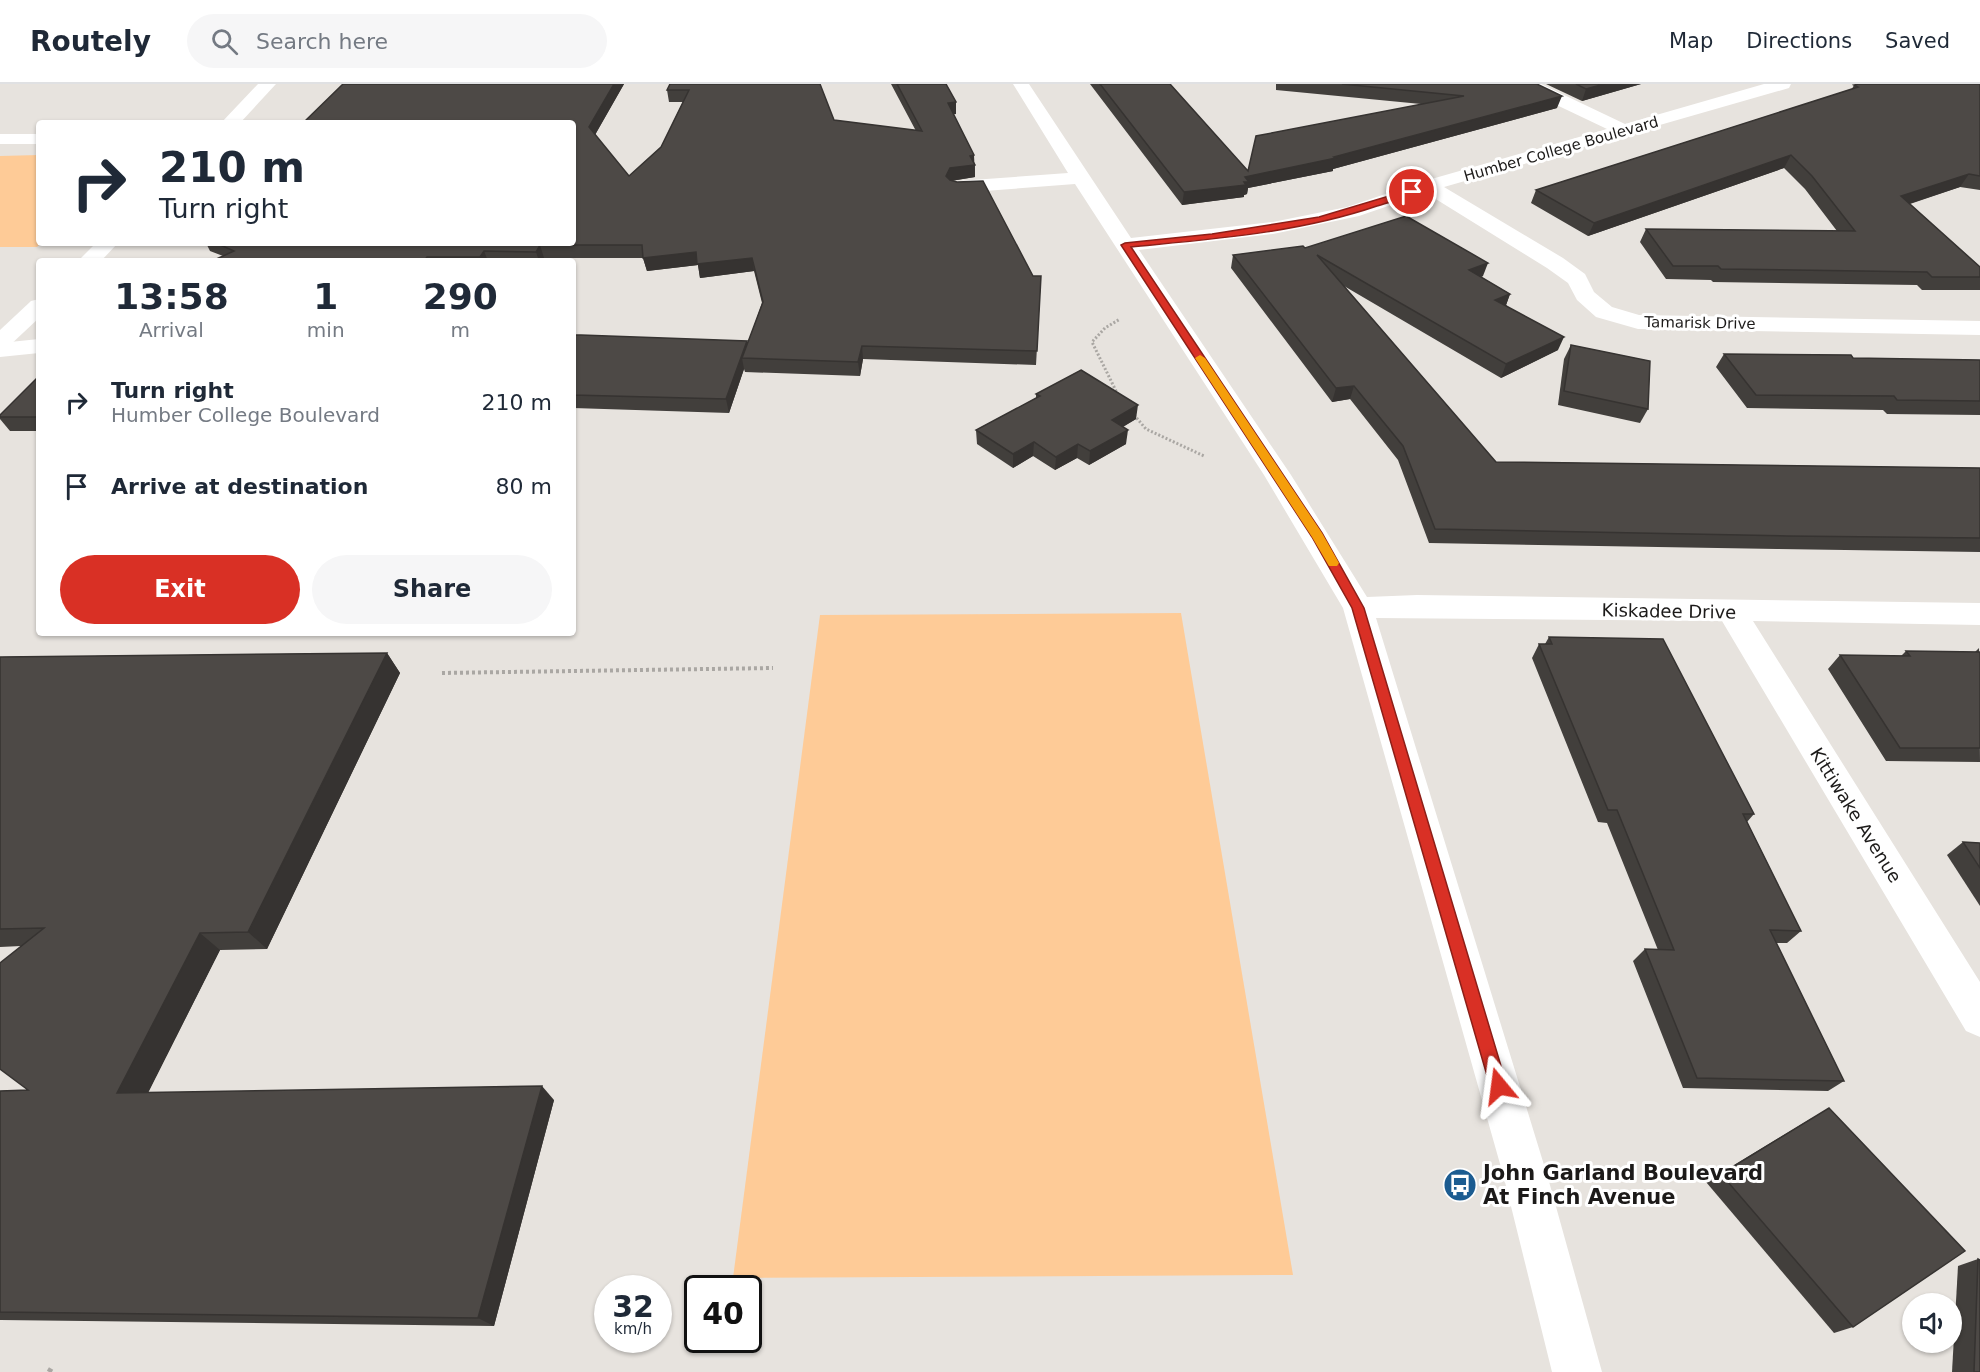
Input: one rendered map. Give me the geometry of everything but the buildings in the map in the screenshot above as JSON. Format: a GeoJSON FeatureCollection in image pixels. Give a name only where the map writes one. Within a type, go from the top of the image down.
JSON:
{"type":"FeatureCollection","features":[{"type":"Feature","properties":{"kind":"street"},"geometry":{"type":"LineString","coordinates":[[233,120],[268,84]]}},
{"type":"Feature","properties":{"kind":"street"},"geometry":{"type":"LineString","coordinates":[[1021,84],[1078,178],[1318,536],[1358,608],[1526,1178],[1577,1372]]}},
{"type":"Feature","properties":{"kind":"street"},"geometry":{"type":"LineString","coordinates":[[1527,84],[1625,131]]}},
{"type":"Feature","properties":{"kind":"street","name":"Humber College Boulevard"},"geometry":{"type":"LineString","coordinates":[[1125,245],[1212,237],[1319,220],[1379,204],[1428,186],[1784,84]]}},
{"type":"Feature","properties":{"kind":"street"},"geometry":{"type":"LineString","coordinates":[[0,139],[36,139]]}},
{"type":"Feature","properties":{"kind":"street"},"geometry":{"type":"LineString","coordinates":[[958,187],[1078,178]]}},
{"type":"Feature","properties":{"kind":"street","name":"Tamarisk Drive"},"geometry":{"type":"LineString","coordinates":[[1428,186],[1555,263],[1577,279],[1586,295],[1604,312],[1638,322],[1980,328]]}},
{"type":"Feature","properties":{"kind":"street"},"geometry":{"type":"LineString","coordinates":[[92,258],[105,246]]}},
{"type":"Feature","properties":{"kind":"street"},"geometry":{"type":"LineString","coordinates":[[0,342],[36,309]]}},
{"type":"Feature","properties":{"kind":"street"},"geometry":{"type":"LineString","coordinates":[[0,351],[36,346]]}},
{"type":"Feature","properties":{"kind":"street","name":"Kiskadee Drive"},"geometry":{"type":"LineString","coordinates":[[1358,608],[1418,606],[1980,614]]}},
{"type":"Feature","properties":{"kind":"street","name":"Kittiwake Avenue"},"geometry":{"type":"LineString","coordinates":[[1732,612],[1980,1017]]}},
{"type":"Feature","properties":{"kind":"path"},"geometry":{"type":"LineString","coordinates":[[1119,398],[1092,342],[1105,328],[1120,319]]}},
{"type":"Feature","properties":{"kind":"path"},"geometry":{"type":"LineString","coordinates":[[1132,413],[1146,429],[1204,456]]}},
{"type":"Feature","properties":{"kind":"path"},"geometry":{"type":"LineString","coordinates":[[442,673],[773,668]]}},
{"type":"Feature","properties":{"kind":"shaded area"},"geometry":{"type":"Polygon","coordinates":[[[36,155],[37,247],[0,247],[0,156],[36,155]]]}},
{"type":"Feature","properties":{"kind":"shaded area"},"geometry":{"type":"Polygon","coordinates":[[[1181,613],[1293,1275],[762,1278],[762,1275],[733,1275],[820,615],[1181,613]]]}},
{"type":"Feature","properties":{"kind":"slow traffic"},"geometry":{"type":"LineString","coordinates":[[1200,358],[1275,469],[1333,563]]}},
{"type":"Feature","properties":{"kind":"place","name":"John Garland Boulevard At Finch Avenue"},"geometry":{"type":"Point","coordinates":[1460,1185]}},
{"type":"Feature","properties":{"kind":"route"},"geometry":{"type":"LineString","coordinates":[[1412,192],[1379,204],[1319,220],[1212,237],[1125,245],[1275,469],[1318,536],[1358,608],[1499,1086]]}}]}
